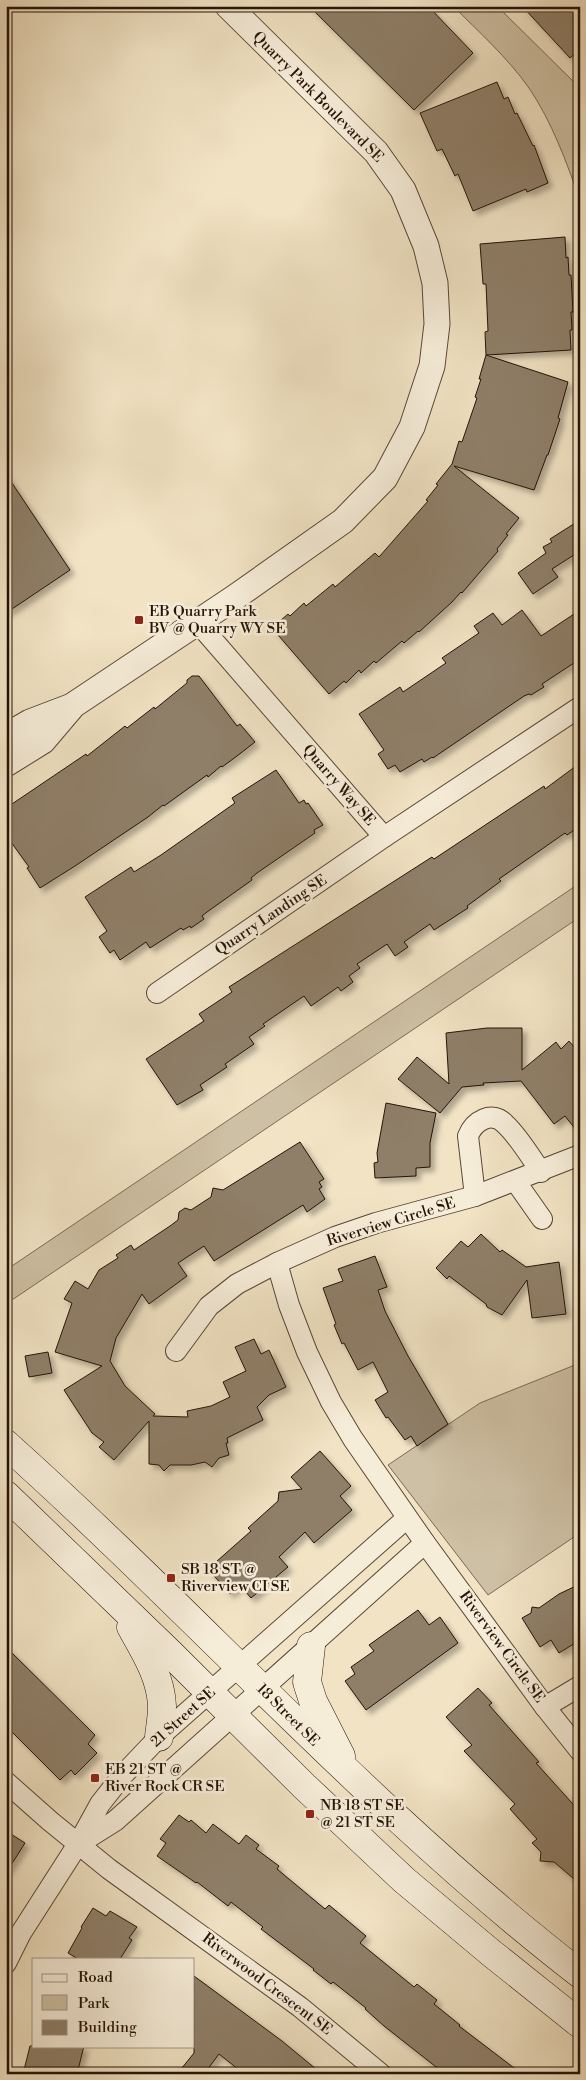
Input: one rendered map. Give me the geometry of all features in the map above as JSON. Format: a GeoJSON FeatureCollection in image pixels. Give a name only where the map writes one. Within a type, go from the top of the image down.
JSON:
{"type":"FeatureCollection","features":[{"type":"Feature","properties":{"kind":"main road","name":"18 Street SE"},"geometry":{"type":"LineString","coordinates":[[6,1444],[56,1489],[354,1779],[447,1864],[580,1974]]}},
{"type":"Feature","properties":{"kind":"main road"},"geometry":{"type":"LineString","coordinates":[[6,1495],[304,1786],[404,1880],[580,2024]]}},
{"type":"Feature","properties":{"kind":"main road"},"geometry":{"type":"LineString","coordinates":[[117,1602],[149,1659],[158,1681],[162,1706],[160,1737]]}},
{"type":"Feature","properties":{"kind":"main road"},"geometry":{"type":"LineString","coordinates":[[311,1646],[307,1682],[313,1701],[328,1733],[354,1779]]}},
{"type":"Feature","properties":{"kind":"street","name":"Quarry Park Boulevard SE"},"geometry":{"type":"LineString","coordinates":[[6,736],[30,722],[72,706],[198,622],[343,521],[385,478],[412,427],[432,366],[437,324],[435,283],[426,246],[403,190],[376,152],[228,6]]}},
{"type":"Feature","properties":{"kind":"street","name":"Quarry Way SE"},"geometry":{"type":"LineString","coordinates":[[198,622],[384,838],[580,707]]}},
{"type":"Feature","properties":{"kind":"street","name":"Quarry Park Boulevard SE"},"geometry":{"type":"LineString","coordinates":[[6,764],[43,741],[72,706]]}},
{"type":"Feature","properties":{"kind":"street","name":"Quarry Landing SE"},"geometry":{"type":"LineString","coordinates":[[157,993],[384,838]]}},
{"type":"Feature","properties":{"kind":"street"},"geometry":{"type":"LineString","coordinates":[[476,1196],[468,1136],[470,1129],[481,1120],[494,1118],[505,1123],[541,1172]]}},
{"type":"Feature","properties":{"kind":"street","name":"Riverview Circle SE"},"geometry":{"type":"LineString","coordinates":[[580,1155],[516,1182],[476,1196],[376,1223],[335,1237],[277,1263],[289,1305],[307,1352],[331,1402],[353,1439],[425,1543],[545,1707],[580,1750]]}},
{"type":"Feature","properties":{"kind":"street"},"geometry":{"type":"LineString","coordinates":[[516,1182],[542,1219]]}},
{"type":"Feature","properties":{"kind":"street"},"geometry":{"type":"LineString","coordinates":[[176,1351],[209,1306],[237,1284],[277,1263]]}},
{"type":"Feature","properties":{"kind":"street"},"geometry":{"type":"LineString","coordinates":[[239,1666],[407,1518]]}},
{"type":"Feature","properties":{"kind":"street"},"geometry":{"type":"LineString","coordinates":[[262,1689],[425,1543]]}},
{"type":"Feature","properties":{"kind":"street","name":"21 Street SE"},"geometry":{"type":"LineString","coordinates":[[6,1963],[21,1933],[106,1798],[122,1776],[160,1737],[239,1666]]}},
{"type":"Feature","properties":{"kind":"street"},"geometry":{"type":"LineString","coordinates":[[545,1707],[580,1686]]}},
{"type":"Feature","properties":{"kind":"street","name":"21 Street SE"},"geometry":{"type":"LineString","coordinates":[[78,1844],[115,1821],[262,1689]]}},
{"type":"Feature","properties":{"kind":"street","name":"Riverwood Crescent SE"},"geometry":{"type":"LineString","coordinates":[[6,1782],[78,1844],[142,1894],[204,1936],[300,2007],[381,2074]]}},
{"type":"Feature","properties":{"kind":"green space"},"geometry":{"type":"Polygon","coordinates":[[[453,6],[497,6],[580,88],[580,200],[552,128],[529,88],[502,55],[453,6]]]}},
{"type":"Feature","properties":{"kind":"green space"},"geometry":{"type":"Polygon","coordinates":[[[580,883],[580,917],[6,1304],[6,1270],[580,883]]]}},
{"type":"Feature","properties":{"kind":"green space"},"geometry":{"type":"Polygon","coordinates":[[[580,1363],[580,1533],[488,1595],[388,1465],[480,1403],[580,1363]]]}},
{"type":"Feature","properties":{"kind":"building"},"geometry":{"type":"Polygon","coordinates":[[[309,6],[428,6],[473,53],[414,110],[309,6]]]}},
{"type":"Feature","properties":{"kind":"building"},"geometry":{"type":"Polygon","coordinates":[[[522,6],[580,6],[580,49],[570,58],[522,6]]]}},
{"type":"Feature","properties":{"kind":"building"},"geometry":{"type":"Polygon","coordinates":[[[497,82],[504,99],[508,97],[515,114],[517,113],[534,145],[548,183],[527,192],[526,189],[473,211],[458,174],[455,176],[442,149],[437,151],[420,113],[497,82]]]}},
{"type":"Feature","properties":{"kind":"building"},"geometry":{"type":"Polygon","coordinates":[[[565,237],[566,258],[568,257],[569,275],[571,275],[573,312],[571,312],[572,330],[570,330],[571,350],[486,355],[485,332],[488,331],[486,284],[483,284],[480,244],[565,237]]]}},
{"type":"Feature","properties":{"kind":"building"},"geometry":{"type":"Polygon","coordinates":[[[486,355],[568,382],[558,418],[560,419],[534,490],[454,466],[519,518],[506,534],[508,535],[497,549],[498,551],[462,593],[419,632],[404,643],[402,641],[361,673],[359,670],[346,683],[344,681],[329,694],[272,628],[288,614],[290,616],[304,603],[306,606],[333,584],[335,587],[375,553],[379,557],[428,501],[426,500],[438,485],[436,484],[452,464],[459,441],[462,442],[477,398],[475,397],[486,355]]]}},
{"type":"Feature","properties":{"kind":"building"},"geometry":{"type":"Polygon","coordinates":[[[6,474],[70,570],[6,613],[6,474]]]}},
{"type":"Feature","properties":{"kind":"building"},"geometry":{"type":"Polygon","coordinates":[[[580,520],[580,551],[552,569],[558,577],[533,594],[518,573],[546,553],[543,547],[552,542],[550,539],[580,520]]]}},
{"type":"Feature","properties":{"kind":"building"},"geometry":{"type":"Polygon","coordinates":[[[522,610],[541,636],[580,610],[580,659],[542,684],[544,687],[531,695],[524,696],[433,758],[424,762],[422,759],[400,772],[395,765],[388,769],[378,754],[384,750],[359,714],[400,687],[403,692],[446,663],[442,658],[479,633],[474,626],[493,613],[502,625],[522,610]]]}},
{"type":"Feature","properties":{"kind":"building"},"geometry":{"type":"Polygon","coordinates":[[[192,676],[199,676],[237,726],[240,724],[255,742],[208,777],[207,775],[148,817],[40,888],[27,868],[29,867],[6,835],[6,808],[86,754],[87,756],[125,726],[127,728],[154,707],[155,709],[187,683],[187,680],[192,676]]]}},
{"type":"Feature","properties":{"kind":"building"},"geometry":{"type":"Polygon","coordinates":[[[580,763],[580,826],[567,835],[565,833],[499,879],[501,881],[467,906],[468,908],[434,930],[430,924],[404,942],[408,947],[395,956],[387,944],[357,964],[360,968],[349,976],[353,982],[341,991],[338,987],[311,1006],[304,996],[263,1024],[265,1026],[249,1037],[254,1044],[225,1064],[227,1067],[200,1085],[203,1090],[177,1105],[146,1059],[204,1021],[199,1014],[232,992],[229,987],[432,857],[434,859],[544,786],[545,789],[580,763]]]}},
{"type":"Feature","properties":{"kind":"building"},"geometry":{"type":"Polygon","coordinates":[[[276,770],[299,803],[304,800],[306,804],[308,803],[323,825],[314,830],[315,833],[257,873],[251,878],[252,880],[207,912],[202,916],[204,919],[191,928],[190,926],[183,930],[181,928],[150,948],[146,942],[120,960],[114,950],[110,953],[99,937],[107,931],[85,897],[131,867],[134,872],[161,855],[235,803],[232,798],[276,770]]]}},
{"type":"Feature","properties":{"kind":"building"},"geometry":{"type":"Polygon","coordinates":[[[487,1028],[522,1028],[522,1070],[556,1042],[561,1049],[569,1041],[580,1054],[580,1135],[565,1116],[554,1124],[521,1081],[483,1083],[484,1085],[462,1087],[440,1113],[398,1079],[417,1057],[449,1084],[446,1033],[487,1028]]]}},
{"type":"Feature","properties":{"kind":"building"},"geometry":{"type":"Polygon","coordinates":[[[386,1103],[436,1113],[430,1143],[430,1167],[416,1168],[416,1176],[375,1178],[374,1163],[378,1162],[377,1153],[386,1103]]]}},
{"type":"Feature","properties":{"kind":"building"},"geometry":{"type":"Polygon","coordinates":[[[300,1142],[324,1179],[319,1182],[322,1187],[319,1189],[325,1199],[307,1212],[303,1205],[214,1261],[204,1246],[178,1263],[187,1276],[149,1304],[142,1294],[116,1338],[110,1361],[125,1386],[155,1414],[153,1416],[188,1417],[187,1411],[211,1406],[230,1397],[223,1382],[246,1371],[235,1347],[254,1339],[261,1354],[269,1350],[286,1387],[269,1395],[257,1407],[263,1420],[227,1438],[228,1443],[226,1443],[229,1455],[219,1458],[212,1467],[205,1462],[191,1465],[170,1465],[164,1471],[159,1465],[149,1464],[149,1421],[114,1460],[99,1447],[104,1442],[92,1433],[64,1390],[102,1366],[55,1352],[72,1303],[64,1299],[75,1281],[88,1289],[99,1270],[118,1258],[116,1255],[131,1245],[134,1250],[170,1226],[178,1220],[179,1212],[185,1208],[191,1210],[211,1197],[213,1188],[223,1190],[300,1142]]]}},
{"type":"Feature","properties":{"kind":"building"},"geometry":{"type":"Polygon","coordinates":[[[481,1234],[500,1252],[502,1250],[526,1267],[559,1262],[566,1314],[532,1318],[527,1280],[502,1315],[487,1307],[486,1304],[449,1276],[447,1279],[436,1268],[461,1241],[468,1247],[481,1234]]]}},
{"type":"Feature","properties":{"kind":"building"},"geometry":{"type":"Polygon","coordinates":[[[375,1256],[387,1287],[378,1290],[385,1311],[408,1356],[448,1424],[417,1446],[411,1436],[405,1440],[388,1417],[386,1418],[375,1400],[388,1392],[373,1362],[358,1370],[344,1343],[342,1344],[323,1288],[343,1281],[338,1269],[375,1256]]]}},
{"type":"Feature","properties":{"kind":"building"},"geometry":{"type":"Polygon","coordinates":[[[48,1352],[52,1373],[29,1377],[25,1356],[48,1352]]]}},
{"type":"Feature","properties":{"kind":"building"},"geometry":{"type":"Polygon","coordinates":[[[320,1451],[351,1486],[340,1496],[352,1510],[314,1543],[305,1532],[279,1557],[288,1567],[251,1598],[240,1585],[230,1594],[208,1569],[251,1531],[248,1528],[278,1501],[279,1492],[302,1489],[291,1477],[320,1451]]]}},
{"type":"Feature","properties":{"kind":"building"},"geometry":{"type":"Polygon","coordinates":[[[580,1584],[580,1640],[559,1653],[551,1640],[540,1647],[522,1618],[531,1613],[532,1607],[539,1608],[559,1594],[580,1584]]]}},
{"type":"Feature","properties":{"kind":"building"},"geometry":{"type":"Polygon","coordinates":[[[418,1610],[429,1625],[440,1617],[458,1643],[366,1710],[345,1681],[355,1674],[351,1667],[374,1651],[369,1645],[418,1610]]]}},
{"type":"Feature","properties":{"kind":"building"},"geometry":{"type":"Polygon","coordinates":[[[6,1647],[95,1735],[88,1744],[97,1753],[75,1775],[71,1770],[60,1780],[6,1726],[6,1647]]]}},
{"type":"Feature","properties":{"kind":"building"},"geometry":{"type":"Polygon","coordinates":[[[478,1688],[492,1703],[489,1705],[539,1762],[536,1763],[580,1812],[580,1830],[574,1835],[580,1841],[580,1884],[554,1862],[540,1861],[541,1852],[532,1843],[537,1839],[510,1809],[515,1804],[464,1751],[472,1745],[446,1717],[478,1688]]]}},
{"type":"Feature","properties":{"kind":"building"},"geometry":{"type":"Polygon","coordinates":[[[179,1815],[189,1822],[191,1820],[206,1833],[213,1824],[239,1844],[246,1835],[259,1845],[256,1849],[279,1866],[277,1869],[325,1909],[329,1905],[366,1936],[360,1943],[414,1987],[417,1984],[437,2000],[434,2004],[459,2026],[522,2074],[445,2074],[384,2026],[366,2008],[333,1982],[331,1984],[261,1929],[263,1927],[231,1902],[228,1906],[197,1882],[157,1856],[166,1843],[160,1839],[179,1815]]]}},
{"type":"Feature","properties":{"kind":"building"},"geometry":{"type":"Polygon","coordinates":[[[6,1831],[25,1843],[6,1873],[6,1831]]]}},
{"type":"Feature","properties":{"kind":"building"},"geometry":{"type":"Polygon","coordinates":[[[93,1908],[106,1916],[110,1911],[137,1927],[129,1938],[132,1940],[121,1958],[76,1958],[68,1953],[93,1908]]]}},
{"type":"Feature","properties":{"kind":"building"},"geometry":{"type":"Polygon","coordinates":[[[195,1977],[282,2041],[322,2074],[244,2074],[219,2054],[204,2074],[177,2074],[194,2053],[195,1977]]]}},
{"type":"Feature","properties":{"kind":"building"},"geometry":{"type":"Polygon","coordinates":[[[30,2046],[32,2048],[84,2048],[77,2074],[23,2074],[30,2046]]]}},
{"type":"Feature","properties":{"kind":"place","name":"EB Quarry Park BV @ Quarry WY SE"},"geometry":{"type":"Point","coordinates":[139,620]}},
{"type":"Feature","properties":{"kind":"place","name":"SB 18 ST @ Riverview CI SE"},"geometry":{"type":"Point","coordinates":[171,1578]}},
{"type":"Feature","properties":{"kind":"place","name":"EB 21 ST @ River Rock CR SE"},"geometry":{"type":"Point","coordinates":[95,1778]}},
{"type":"Feature","properties":{"kind":"place","name":"NB 18 ST SE @ 21 ST SE"},"geometry":{"type":"Point","coordinates":[310,1814]}}]}
